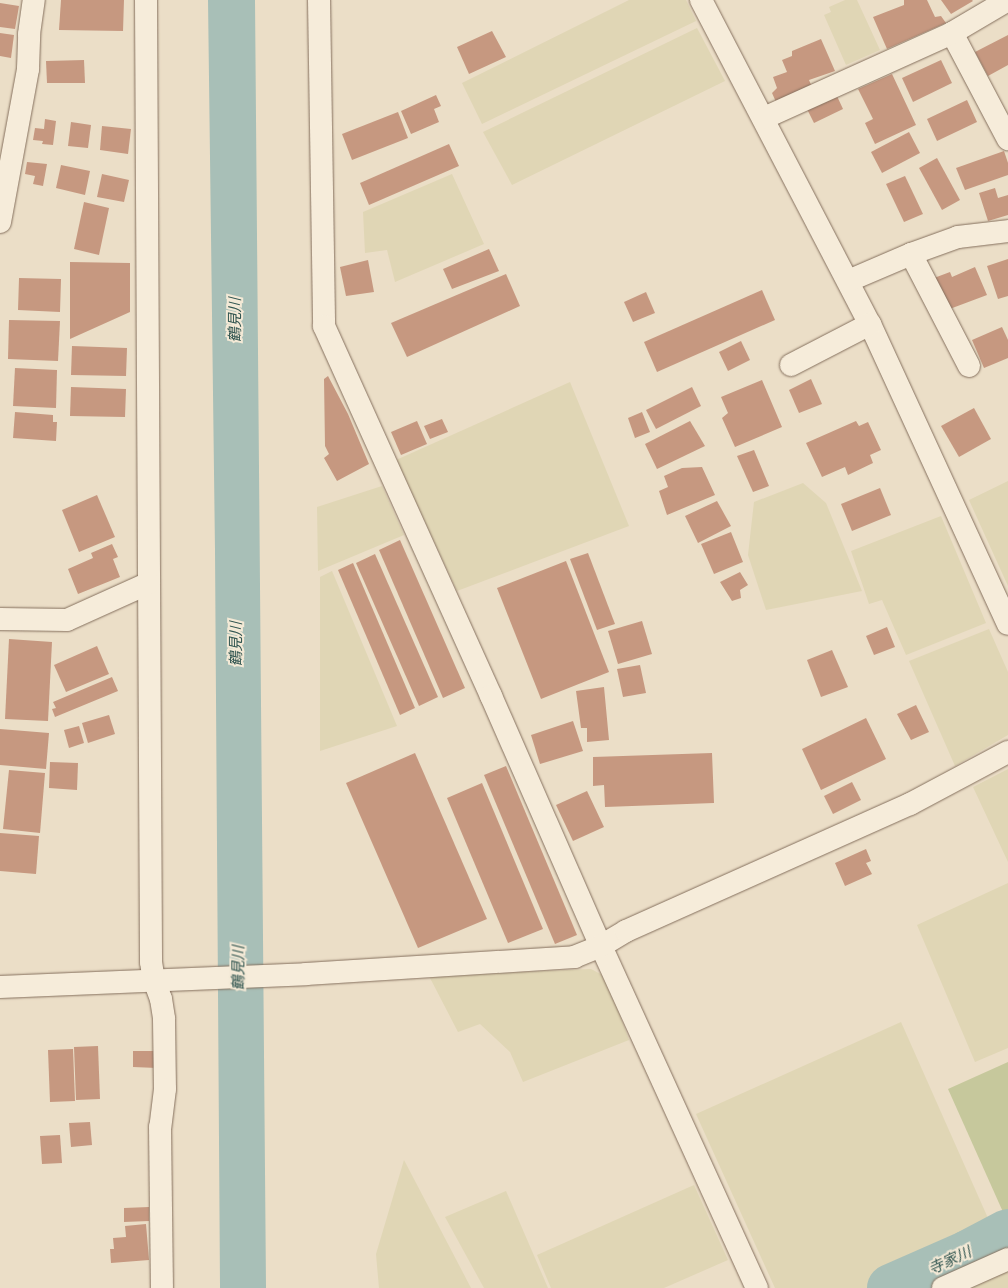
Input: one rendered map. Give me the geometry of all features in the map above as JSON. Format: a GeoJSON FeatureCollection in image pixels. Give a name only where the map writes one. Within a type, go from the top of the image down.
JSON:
{"type":"FeatureCollection","features":[{"type":"Feature","properties":{"kind":"street"},"geometry":{"type":"LineString","coordinates":[[0,222],[28,69],[29,34],[34,0]]}},
{"type":"Feature","properties":{"kind":"street"},"geometry":{"type":"LineString","coordinates":[[146,0],[151,962],[163,980],[162,999],[164,1018],[165,1089],[160,1126],[162,1288]]}},
{"type":"Feature","properties":{"kind":"street"},"geometry":{"type":"LineString","coordinates":[[319,0],[324,326],[757,1288]]}},
{"type":"Feature","properties":{"kind":"street"},"geometry":{"type":"LineString","coordinates":[[701,0],[764,118],[870,324],[1008,624]]}},
{"type":"Feature","properties":{"kind":"street"},"geometry":{"type":"LineString","coordinates":[[764,118],[952,33],[1008,0]]}},
{"type":"Feature","properties":{"kind":"street"},"geometry":{"type":"LineString","coordinates":[[952,33],[1008,139]]}},
{"type":"Feature","properties":{"kind":"street"},"geometry":{"type":"LineString","coordinates":[[848,281],[911,254],[958,237],[1008,231]]}},
{"type":"Feature","properties":{"kind":"street"},"geometry":{"type":"LineString","coordinates":[[911,254],[969,366]]}},
{"type":"Feature","properties":{"kind":"street"},"geometry":{"type":"LineString","coordinates":[[792,365],[870,324]]}},
{"type":"Feature","properties":{"kind":"street"},"geometry":{"type":"LineString","coordinates":[[0,619],[67,620],[148,583]]}},
{"type":"Feature","properties":{"kind":"street"},"geometry":{"type":"LineString","coordinates":[[0,987],[306,974],[574,957],[602,946],[626,931],[910,804],[1008,752]]}},
{"type":"Feature","properties":{"kind":"street"},"geometry":{"type":"LineString","coordinates":[[943,1288],[1008,1259]]}},
{"type":"Feature","properties":{"kind":"shaded area"},"geometry":{"type":"Polygon","coordinates":[[[629,0],[686,0],[696,21],[482,124],[462,83],[629,0]]]}},
{"type":"Feature","properties":{"kind":"shaded area"},"geometry":{"type":"Polygon","coordinates":[[[845,0],[857,0],[880,50],[846,65],[824,15],[831,12],[829,7],[845,0]]]}},
{"type":"Feature","properties":{"kind":"shaded area"},"geometry":{"type":"Polygon","coordinates":[[[697,28],[725,81],[512,185],[483,132],[697,28]]]}},
{"type":"Feature","properties":{"kind":"shaded area"},"geometry":{"type":"Polygon","coordinates":[[[452,174],[484,244],[395,282],[387,250],[365,253],[363,212],[452,174]]]}},
{"type":"Feature","properties":{"kind":"shaded area"},"geometry":{"type":"Polygon","coordinates":[[[570,382],[629,526],[457,591],[396,460],[570,382]]]}},
{"type":"Feature","properties":{"kind":"shaded area"},"geometry":{"type":"Polygon","coordinates":[[[1008,481],[1008,586],[969,500],[1008,481]]]}},
{"type":"Feature","properties":{"kind":"shaded area"},"geometry":{"type":"Polygon","coordinates":[[[803,483],[826,503],[862,591],[766,610],[748,555],[754,502],[803,483]]]}},
{"type":"Feature","properties":{"kind":"shaded area"},"geometry":{"type":"Polygon","coordinates":[[[382,486],[404,535],[318,571],[317,507],[382,486]]]}},
{"type":"Feature","properties":{"kind":"shaded area"},"geometry":{"type":"Polygon","coordinates":[[[941,516],[986,623],[906,655],[882,600],[869,604],[851,551],[941,516]]]}},
{"type":"Feature","properties":{"kind":"shaded area"},"geometry":{"type":"Polygon","coordinates":[[[332,571],[397,726],[320,751],[320,577],[332,571]]]}},
{"type":"Feature","properties":{"kind":"shaded area"},"geometry":{"type":"Polygon","coordinates":[[[989,629],[1008,672],[1008,735],[955,766],[909,661],[989,629]]]}},
{"type":"Feature","properties":{"kind":"shaded area"},"geometry":{"type":"Polygon","coordinates":[[[1008,769],[1008,862],[973,787],[1008,769]]]}},
{"type":"Feature","properties":{"kind":"shaded area"},"geometry":{"type":"Polygon","coordinates":[[[1008,883],[1008,1048],[975,1062],[917,925],[1008,883]]]}},
{"type":"Feature","properties":{"kind":"shaded area"},"geometry":{"type":"Polygon","coordinates":[[[591,969],[606,977],[629,1040],[523,1082],[510,1052],[480,1024],[458,1032],[429,976],[591,969]]]}},
{"type":"Feature","properties":{"kind":"shaded area"},"geometry":{"type":"Polygon","coordinates":[[[901,1022],[995,1234],[874,1288],[775,1288],[696,1114],[901,1022]]]}},
{"type":"Feature","properties":{"kind":"shaded area"},"geometry":{"type":"Polygon","coordinates":[[[404,1160],[471,1288],[379,1288],[376,1254],[404,1160]]]}},
{"type":"Feature","properties":{"kind":"shaded area"},"geometry":{"type":"Polygon","coordinates":[[[694,1185],[728,1260],[664,1288],[551,1288],[537,1255],[694,1185]]]}},
{"type":"Feature","properties":{"kind":"shaded area"},"geometry":{"type":"Polygon","coordinates":[[[506,1191],[548,1288],[484,1288],[445,1217],[506,1191]]]}},
{"type":"Feature","properties":{"kind":"shaded area"},"geometry":{"type":"Polygon","coordinates":[[[1008,1271],[1008,1288],[969,1288],[1008,1271]]]}},
{"type":"Feature","properties":{"kind":"green space"},"geometry":{"type":"Polygon","coordinates":[[[1008,1062],[1008,1210],[1003,1212],[948,1089],[1008,1062]]]}},
{"type":"Feature","properties":{"kind":"water","name":"鶴見川"},"geometry":{"type":"Polygon","coordinates":[[[208,0],[255,0],[266,1288],[220,1288],[215,551],[208,0]]]}},
{"type":"Feature","properties":{"kind":"building"},"geometry":{"type":"Polygon","coordinates":[[[61,0],[124,0],[123,31],[59,30],[61,0]]]}},
{"type":"Feature","properties":{"kind":"building"},"geometry":{"type":"Polygon","coordinates":[[[904,0],[927,0],[935,17],[941,16],[946,23],[887,49],[873,17],[904,5],[904,0]]]}},
{"type":"Feature","properties":{"kind":"building"},"geometry":{"type":"Polygon","coordinates":[[[941,0],[972,0],[973,1],[951,14],[941,0]]]}},
{"type":"Feature","properties":{"kind":"building"},"geometry":{"type":"Polygon","coordinates":[[[0,3],[19,6],[15,29],[0,27],[0,3]]]}},
{"type":"Feature","properties":{"kind":"building"},"geometry":{"type":"Polygon","coordinates":[[[492,31],[506,57],[469,74],[457,47],[492,31]]]}},
{"type":"Feature","properties":{"kind":"building"},"geometry":{"type":"Polygon","coordinates":[[[0,33],[14,35],[11,58],[0,56],[0,33]]]}},
{"type":"Feature","properties":{"kind":"building"},"geometry":{"type":"Polygon","coordinates":[[[1008,35],[1008,65],[988,76],[975,52],[1008,35]]]}},
{"type":"Feature","properties":{"kind":"building"},"geometry":{"type":"Polygon","coordinates":[[[821,39],[835,71],[809,80],[812,87],[776,102],[772,93],[777,88],[773,77],[787,72],[782,60],[792,56],[792,51],[821,39]]]}},
{"type":"Feature","properties":{"kind":"building"},"geometry":{"type":"Polygon","coordinates":[[[84,60],[85,83],[47,83],[46,61],[84,60]]]}},
{"type":"Feature","properties":{"kind":"building"},"geometry":{"type":"Polygon","coordinates":[[[941,60],[952,83],[913,102],[902,78],[941,60]]]}},
{"type":"Feature","properties":{"kind":"building"},"geometry":{"type":"Polygon","coordinates":[[[892,74],[916,125],[875,144],[865,123],[873,119],[858,89],[892,74]]]}},
{"type":"Feature","properties":{"kind":"building"},"geometry":{"type":"Polygon","coordinates":[[[836,94],[843,109],[814,123],[806,107],[836,94]]]}},
{"type":"Feature","properties":{"kind":"building"},"geometry":{"type":"Polygon","coordinates":[[[436,95],[441,106],[434,109],[439,122],[411,134],[401,111],[436,95]]]}},
{"type":"Feature","properties":{"kind":"building"},"geometry":{"type":"Polygon","coordinates":[[[967,100],[977,122],[937,141],[927,119],[967,100]]]}},
{"type":"Feature","properties":{"kind":"building"},"geometry":{"type":"Polygon","coordinates":[[[398,112],[408,138],[352,160],[342,134],[398,112]]]}},
{"type":"Feature","properties":{"kind":"building"},"geometry":{"type":"Polygon","coordinates":[[[45,119],[56,121],[53,145],[42,144],[43,141],[33,140],[35,128],[44,129],[45,119]]]}},
{"type":"Feature","properties":{"kind":"building"},"geometry":{"type":"Polygon","coordinates":[[[71,122],[91,125],[88,148],[68,146],[71,122]]]}},
{"type":"Feature","properties":{"kind":"building"},"geometry":{"type":"Polygon","coordinates":[[[102,126],[131,129],[128,154],[100,150],[102,126]]]}},
{"type":"Feature","properties":{"kind":"building"},"geometry":{"type":"Polygon","coordinates":[[[909,132],[920,153],[882,173],[871,152],[909,132]]]}},
{"type":"Feature","properties":{"kind":"building"},"geometry":{"type":"Polygon","coordinates":[[[449,144],[459,166],[369,205],[360,183],[449,144]]]}},
{"type":"Feature","properties":{"kind":"building"},"geometry":{"type":"Polygon","coordinates":[[[1004,151],[1008,163],[1008,175],[965,190],[956,168],[1004,151]]]}},
{"type":"Feature","properties":{"kind":"building"},"geometry":{"type":"Polygon","coordinates":[[[937,158],[960,200],[942,210],[919,168],[937,158]]]}},
{"type":"Feature","properties":{"kind":"building"},"geometry":{"type":"Polygon","coordinates":[[[27,162],[47,164],[43,186],[33,184],[35,176],[25,174],[27,162]]]}},
{"type":"Feature","properties":{"kind":"building"},"geometry":{"type":"Polygon","coordinates":[[[61,165],[90,171],[85,195],[56,188],[61,165]]]}},
{"type":"Feature","properties":{"kind":"building"},"geometry":{"type":"Polygon","coordinates":[[[102,174],[129,180],[124,202],[97,197],[102,174]]]}},
{"type":"Feature","properties":{"kind":"building"},"geometry":{"type":"Polygon","coordinates":[[[905,176],[923,214],[904,222],[886,184],[905,176]]]}},
{"type":"Feature","properties":{"kind":"building"},"geometry":{"type":"Polygon","coordinates":[[[995,188],[998,198],[1008,195],[1008,215],[988,221],[979,193],[995,188]]]}},
{"type":"Feature","properties":{"kind":"building"},"geometry":{"type":"Polygon","coordinates":[[[84,202],[109,208],[99,255],[74,249],[84,202]]]}},
{"type":"Feature","properties":{"kind":"building"},"geometry":{"type":"Polygon","coordinates":[[[489,249],[499,271],[452,289],[443,269],[489,249]]]}},
{"type":"Feature","properties":{"kind":"building"},"geometry":{"type":"Polygon","coordinates":[[[1008,259],[1008,296],[998,299],[987,266],[1008,259]]]}},
{"type":"Feature","properties":{"kind":"building"},"geometry":{"type":"Polygon","coordinates":[[[368,260],[374,292],[346,296],[340,267],[368,260]]]}},
{"type":"Feature","properties":{"kind":"building"},"geometry":{"type":"Polygon","coordinates":[[[70,262],[130,263],[130,312],[70,339],[70,262]]]}},
{"type":"Feature","properties":{"kind":"building"},"geometry":{"type":"Polygon","coordinates":[[[975,267],[987,295],[947,310],[934,278],[950,272],[952,277],[975,267]]]}},
{"type":"Feature","properties":{"kind":"building"},"geometry":{"type":"Polygon","coordinates":[[[506,274],[520,306],[407,357],[391,323],[506,274]]]}},
{"type":"Feature","properties":{"kind":"building"},"geometry":{"type":"Polygon","coordinates":[[[19,278],[61,279],[60,312],[18,310],[19,278]]]}},
{"type":"Feature","properties":{"kind":"building"},"geometry":{"type":"Polygon","coordinates":[[[762,290],[775,320],[657,372],[644,342],[762,290]]]}},
{"type":"Feature","properties":{"kind":"building"},"geometry":{"type":"Polygon","coordinates":[[[646,292],[655,313],[633,322],[624,302],[646,292]]]}},
{"type":"Feature","properties":{"kind":"building"},"geometry":{"type":"Polygon","coordinates":[[[9,320],[60,321],[58,361],[8,359],[9,320]]]}},
{"type":"Feature","properties":{"kind":"building"},"geometry":{"type":"Polygon","coordinates":[[[1002,327],[1008,340],[1008,358],[984,368],[972,340],[1002,327]]]}},
{"type":"Feature","properties":{"kind":"building"},"geometry":{"type":"Polygon","coordinates":[[[741,341],[750,360],[728,371],[719,352],[741,341]]]}},
{"type":"Feature","properties":{"kind":"building"},"geometry":{"type":"Polygon","coordinates":[[[72,346],[127,348],[126,376],[71,375],[72,346]]]}},
{"type":"Feature","properties":{"kind":"building"},"geometry":{"type":"Polygon","coordinates":[[[15,368],[57,370],[56,408],[13,406],[15,368]]]}},
{"type":"Feature","properties":{"kind":"building"},"geometry":{"type":"Polygon","coordinates":[[[328,376],[348,414],[369,464],[337,481],[324,458],[329,454],[325,446],[324,379],[328,376]]]}},
{"type":"Feature","properties":{"kind":"building"},"geometry":{"type":"Polygon","coordinates":[[[811,379],[822,404],[799,413],[789,390],[811,379]]]}},
{"type":"Feature","properties":{"kind":"building"},"geometry":{"type":"Polygon","coordinates":[[[762,380],[782,427],[735,447],[722,418],[728,413],[721,397],[762,380]]]}},
{"type":"Feature","properties":{"kind":"building"},"geometry":{"type":"Polygon","coordinates":[[[71,387],[126,389],[125,417],[70,416],[71,387]]]}},
{"type":"Feature","properties":{"kind":"building"},"geometry":{"type":"Polygon","coordinates":[[[692,387],[701,406],[656,429],[646,410],[692,387]]]}},
{"type":"Feature","properties":{"kind":"building"},"geometry":{"type":"Polygon","coordinates":[[[974,408],[991,439],[959,457],[941,426],[974,408]]]}},
{"type":"Feature","properties":{"kind":"building"},"geometry":{"type":"Polygon","coordinates":[[[15,412],[53,415],[53,422],[57,422],[56,441],[13,438],[15,412]]]}},
{"type":"Feature","properties":{"kind":"building"},"geometry":{"type":"Polygon","coordinates":[[[642,412],[650,432],[635,438],[628,418],[642,412]]]}},
{"type":"Feature","properties":{"kind":"building"},"geometry":{"type":"Polygon","coordinates":[[[442,419],[448,432],[430,439],[424,426],[442,419]]]}},
{"type":"Feature","properties":{"kind":"building"},"geometry":{"type":"Polygon","coordinates":[[[417,421],[427,444],[401,455],[391,432],[417,421]]]}},
{"type":"Feature","properties":{"kind":"building"},"geometry":{"type":"Polygon","coordinates":[[[690,421],[705,446],[657,469],[645,444],[690,421]]]}},
{"type":"Feature","properties":{"kind":"building"},"geometry":{"type":"Polygon","coordinates":[[[856,421],[859,426],[868,422],[881,450],[870,455],[873,463],[848,475],[845,467],[822,477],[806,443],[856,421]]]}},
{"type":"Feature","properties":{"kind":"building"},"geometry":{"type":"Polygon","coordinates":[[[754,450],[769,486],[753,492],[737,456],[754,450]]]}},
{"type":"Feature","properties":{"kind":"building"},"geometry":{"type":"Polygon","coordinates":[[[702,467],[715,495],[667,515],[659,491],[668,487],[664,476],[682,468],[702,467]]]}},
{"type":"Feature","properties":{"kind":"building"},"geometry":{"type":"Polygon","coordinates":[[[880,488],[891,515],[852,531],[841,504],[880,488]]]}},
{"type":"Feature","properties":{"kind":"building"},"geometry":{"type":"Polygon","coordinates":[[[97,495],[115,537],[79,552],[62,510],[97,495]]]}},
{"type":"Feature","properties":{"kind":"building"},"geometry":{"type":"Polygon","coordinates":[[[717,501],[731,526],[698,543],[685,516],[717,501]]]}},
{"type":"Feature","properties":{"kind":"building"},"geometry":{"type":"Polygon","coordinates":[[[731,532],[743,562],[714,574],[701,544],[731,532]]]}},
{"type":"Feature","properties":{"kind":"building"},"geometry":{"type":"Polygon","coordinates":[[[400,540],[465,688],[443,698],[379,550],[400,540]]]}},
{"type":"Feature","properties":{"kind":"building"},"geometry":{"type":"Polygon","coordinates":[[[112,544],[118,557],[113,559],[120,577],[78,594],[68,569],[93,558],[91,553],[112,544]]]}},
{"type":"Feature","properties":{"kind":"building"},"geometry":{"type":"Polygon","coordinates":[[[588,553],[615,624],[597,630],[570,559],[588,553]]]}},
{"type":"Feature","properties":{"kind":"building"},"geometry":{"type":"Polygon","coordinates":[[[375,554],[438,697],[419,706],[356,563],[375,554]]]}},
{"type":"Feature","properties":{"kind":"building"},"geometry":{"type":"Polygon","coordinates":[[[566,561],[609,672],[541,699],[497,588],[566,561]]]}},
{"type":"Feature","properties":{"kind":"building"},"geometry":{"type":"Polygon","coordinates":[[[353,563],[415,708],[400,715],[338,570],[353,563]]]}},
{"type":"Feature","properties":{"kind":"building"},"geometry":{"type":"Polygon","coordinates":[[[740,572],[748,585],[740,590],[741,598],[732,601],[720,582],[740,572]]]}},
{"type":"Feature","properties":{"kind":"building"},"geometry":{"type":"Polygon","coordinates":[[[642,621],[652,654],[618,664],[608,631],[642,621]]]}},
{"type":"Feature","properties":{"kind":"building"},"geometry":{"type":"Polygon","coordinates":[[[887,627],[895,647],[874,655],[866,636],[887,627]]]}},
{"type":"Feature","properties":{"kind":"building"},"geometry":{"type":"Polygon","coordinates":[[[9,639],[52,642],[48,721],[5,719],[9,639]]]}},
{"type":"Feature","properties":{"kind":"building"},"geometry":{"type":"Polygon","coordinates":[[[97,646],[109,674],[66,692],[54,665],[97,646]]]}},
{"type":"Feature","properties":{"kind":"building"},"geometry":{"type":"Polygon","coordinates":[[[832,650],[848,687],[821,697],[807,660],[832,650]]]}},
{"type":"Feature","properties":{"kind":"building"},"geometry":{"type":"Polygon","coordinates":[[[640,665],[646,693],[623,697],[617,669],[640,665]]]}},
{"type":"Feature","properties":{"kind":"building"},"geometry":{"type":"Polygon","coordinates":[[[112,677],[118,691],[55,717],[52,709],[56,708],[53,702],[112,677]]]}},
{"type":"Feature","properties":{"kind":"building"},"geometry":{"type":"Polygon","coordinates":[[[604,687],[609,740],[587,742],[587,728],[581,728],[576,691],[604,687]]]}},
{"type":"Feature","properties":{"kind":"building"},"geometry":{"type":"Polygon","coordinates":[[[916,705],[929,732],[911,740],[897,714],[916,705]]]}},
{"type":"Feature","properties":{"kind":"building"},"geometry":{"type":"Polygon","coordinates":[[[109,715],[115,734],[88,743],[82,723],[109,715]]]}},
{"type":"Feature","properties":{"kind":"building"},"geometry":{"type":"Polygon","coordinates":[[[866,718],[886,759],[821,790],[802,749],[866,718]]]}},
{"type":"Feature","properties":{"kind":"building"},"geometry":{"type":"Polygon","coordinates":[[[573,721],[583,751],[540,764],[531,735],[573,721]]]}},
{"type":"Feature","properties":{"kind":"building"},"geometry":{"type":"Polygon","coordinates":[[[79,726],[84,743],[69,748],[64,730],[79,726]]]}},
{"type":"Feature","properties":{"kind":"building"},"geometry":{"type":"Polygon","coordinates":[[[0,729],[49,733],[46,769],[0,765],[0,729]]]}},
{"type":"Feature","properties":{"kind":"building"},"geometry":{"type":"Polygon","coordinates":[[[415,753],[487,919],[418,948],[346,783],[415,753]]]}},
{"type":"Feature","properties":{"kind":"building"},"geometry":{"type":"Polygon","coordinates":[[[712,753],[714,803],[605,807],[604,785],[593,786],[593,757],[712,753]]]}},
{"type":"Feature","properties":{"kind":"building"},"geometry":{"type":"Polygon","coordinates":[[[50,762],[78,763],[77,790],[49,788],[50,762]]]}},
{"type":"Feature","properties":{"kind":"building"},"geometry":{"type":"Polygon","coordinates":[[[506,766],[577,935],[555,944],[484,775],[506,766]]]}},
{"type":"Feature","properties":{"kind":"building"},"geometry":{"type":"Polygon","coordinates":[[[9,770],[45,773],[40,833],[3,829],[9,770]]]}},
{"type":"Feature","properties":{"kind":"building"},"geometry":{"type":"Polygon","coordinates":[[[852,782],[861,800],[833,814],[824,796],[852,782]]]}},
{"type":"Feature","properties":{"kind":"building"},"geometry":{"type":"Polygon","coordinates":[[[482,783],[543,929],[508,943],[447,798],[482,783]]]}},
{"type":"Feature","properties":{"kind":"building"},"geometry":{"type":"Polygon","coordinates":[[[587,791],[604,827],[573,841],[556,805],[587,791]]]}},
{"type":"Feature","properties":{"kind":"building"},"geometry":{"type":"Polygon","coordinates":[[[0,833],[39,836],[36,874],[0,871],[0,833]]]}},
{"type":"Feature","properties":{"kind":"building"},"geometry":{"type":"Polygon","coordinates":[[[866,849],[871,861],[866,863],[872,874],[845,886],[835,863],[866,849]]]}},
{"type":"Feature","properties":{"kind":"building"},"geometry":{"type":"Polygon","coordinates":[[[98,1046],[100,1099],[76,1100],[74,1047],[98,1046]]]}},
{"type":"Feature","properties":{"kind":"building"},"geometry":{"type":"Polygon","coordinates":[[[73,1049],[75,1101],[50,1102],[48,1050],[73,1049]]]}},
{"type":"Feature","properties":{"kind":"building"},"geometry":{"type":"Polygon","coordinates":[[[133,1051],[157,1051],[157,1068],[133,1067],[133,1051]]]}},
{"type":"Feature","properties":{"kind":"building"},"geometry":{"type":"Polygon","coordinates":[[[90,1122],[92,1145],[71,1147],[69,1123],[90,1122]]]}},
{"type":"Feature","properties":{"kind":"building"},"geometry":{"type":"Polygon","coordinates":[[[60,1135],[62,1163],[42,1164],[40,1136],[60,1135]]]}},
{"type":"Feature","properties":{"kind":"building"},"geometry":{"type":"Polygon","coordinates":[[[149,1207],[149,1221],[124,1222],[124,1208],[149,1207]]]}},
{"type":"Feature","properties":{"kind":"building"},"geometry":{"type":"Polygon","coordinates":[[[146,1224],[149,1260],[111,1263],[110,1249],[114,1249],[113,1238],[126,1237],[125,1226],[146,1224]]]}},
{"type":"Feature","properties":{"kind":"waterway","name":"寺家川"},"geometry":{"type":"LineString","coordinates":[[891,1288],[968,1254],[1008,1233]]}}]}
